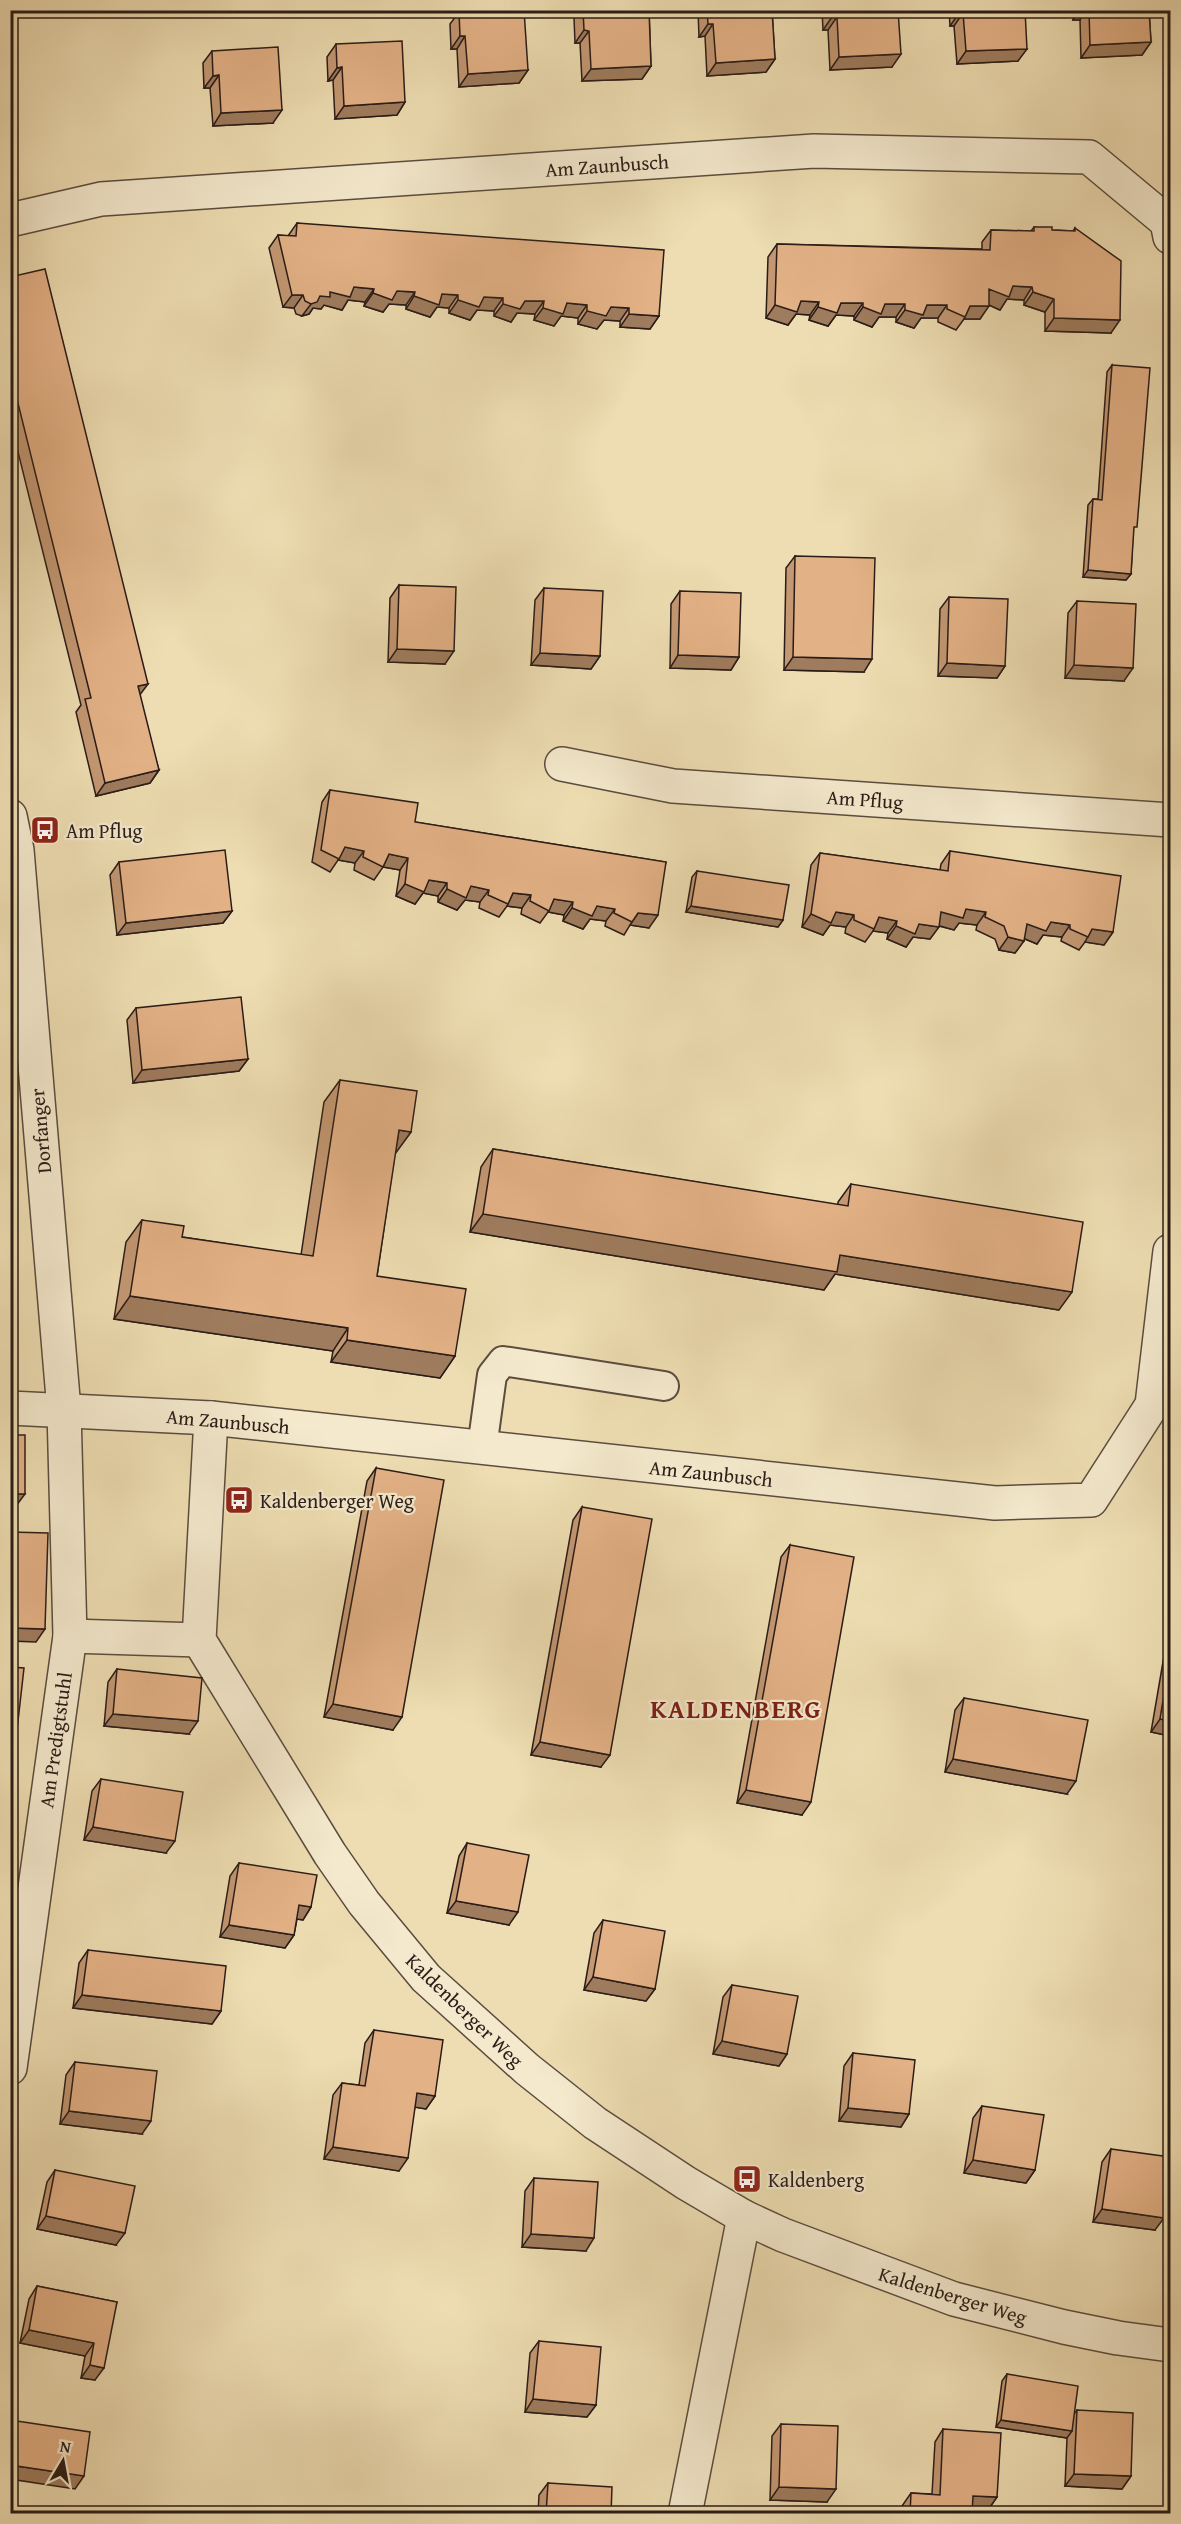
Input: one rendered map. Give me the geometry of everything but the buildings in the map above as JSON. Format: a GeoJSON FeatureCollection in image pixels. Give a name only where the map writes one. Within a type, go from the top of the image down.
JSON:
{"type":"FeatureCollection","features":[{"type":"Feature","properties":{"kind":"street","name":"Am Zaunbusch"},"geometry":{"type":"LineString","coordinates":[[10,220],[101,199],[814,151],[1089,157],[1167,222],[1170,237]]}},
{"type":"Feature","properties":{"kind":"street","name":"Am Pflug"},"geometry":{"type":"LineString","coordinates":[[562,764],[673,786],[1170,820]]}},
{"type":"Feature","properties":{"kind":"street","name":"Dorfanger"},"geometry":{"type":"LineString","coordinates":[[10,816],[16,850],[64,1410]]}},
{"type":"Feature","properties":{"kind":"street","name":"Am Zaunbusch"},"geometry":{"type":"LineString","coordinates":[[10,1408],[212,1418],[995,1503],[1091,1500],[1152,1404],[1170,1251]]}},
{"type":"Feature","properties":{"kind":"street","name":"Am Predigtstuhl"},"geometry":{"type":"LineString","coordinates":[[11,2063],[69,1636],[64,1410]]}},
{"type":"Feature","properties":{"kind":"street"},"geometry":{"type":"LineString","coordinates":[[69,1636],[199,1640],[212,1418]]}},
{"type":"Feature","properties":{"kind":"street","name":"Kaldenberger Weg"},"geometry":{"type":"LineString","coordinates":[[199,1640],[330,1854],[364,1903],[426,1978],[527,2069],[595,2123],[686,2183],[744,2217],[793,2239],[954,2299],[1064,2327],[1118,2338],[1170,2345]]}},
{"type":"Feature","properties":{"kind":"street"},"geometry":{"type":"LineString","coordinates":[[685,2514],[744,2217]]}},
{"type":"Feature","properties":{"kind":"lane"},"geometry":{"type":"LineString","coordinates":[[482,1448],[492,1375],[503,1361],[664,1386]]}},
{"type":"Feature","properties":{"kind":"place","name":"Am Pflug"},"geometry":{"type":"Point","coordinates":[45,830]}},
{"type":"Feature","properties":{"kind":"place","name":"Kaldenberger Weg"},"geometry":{"type":"Point","coordinates":[239,1500]}},
{"type":"Feature","properties":{"kind":"place","name":"Kaldenberg"},"geometry":{"type":"Point","coordinates":[747,2179]}},
{"type":"Feature","properties":{"kind":"district","name":"KALDENBERG"},"geometry":{"type":"Point","coordinates":[736,1708]}}]}
